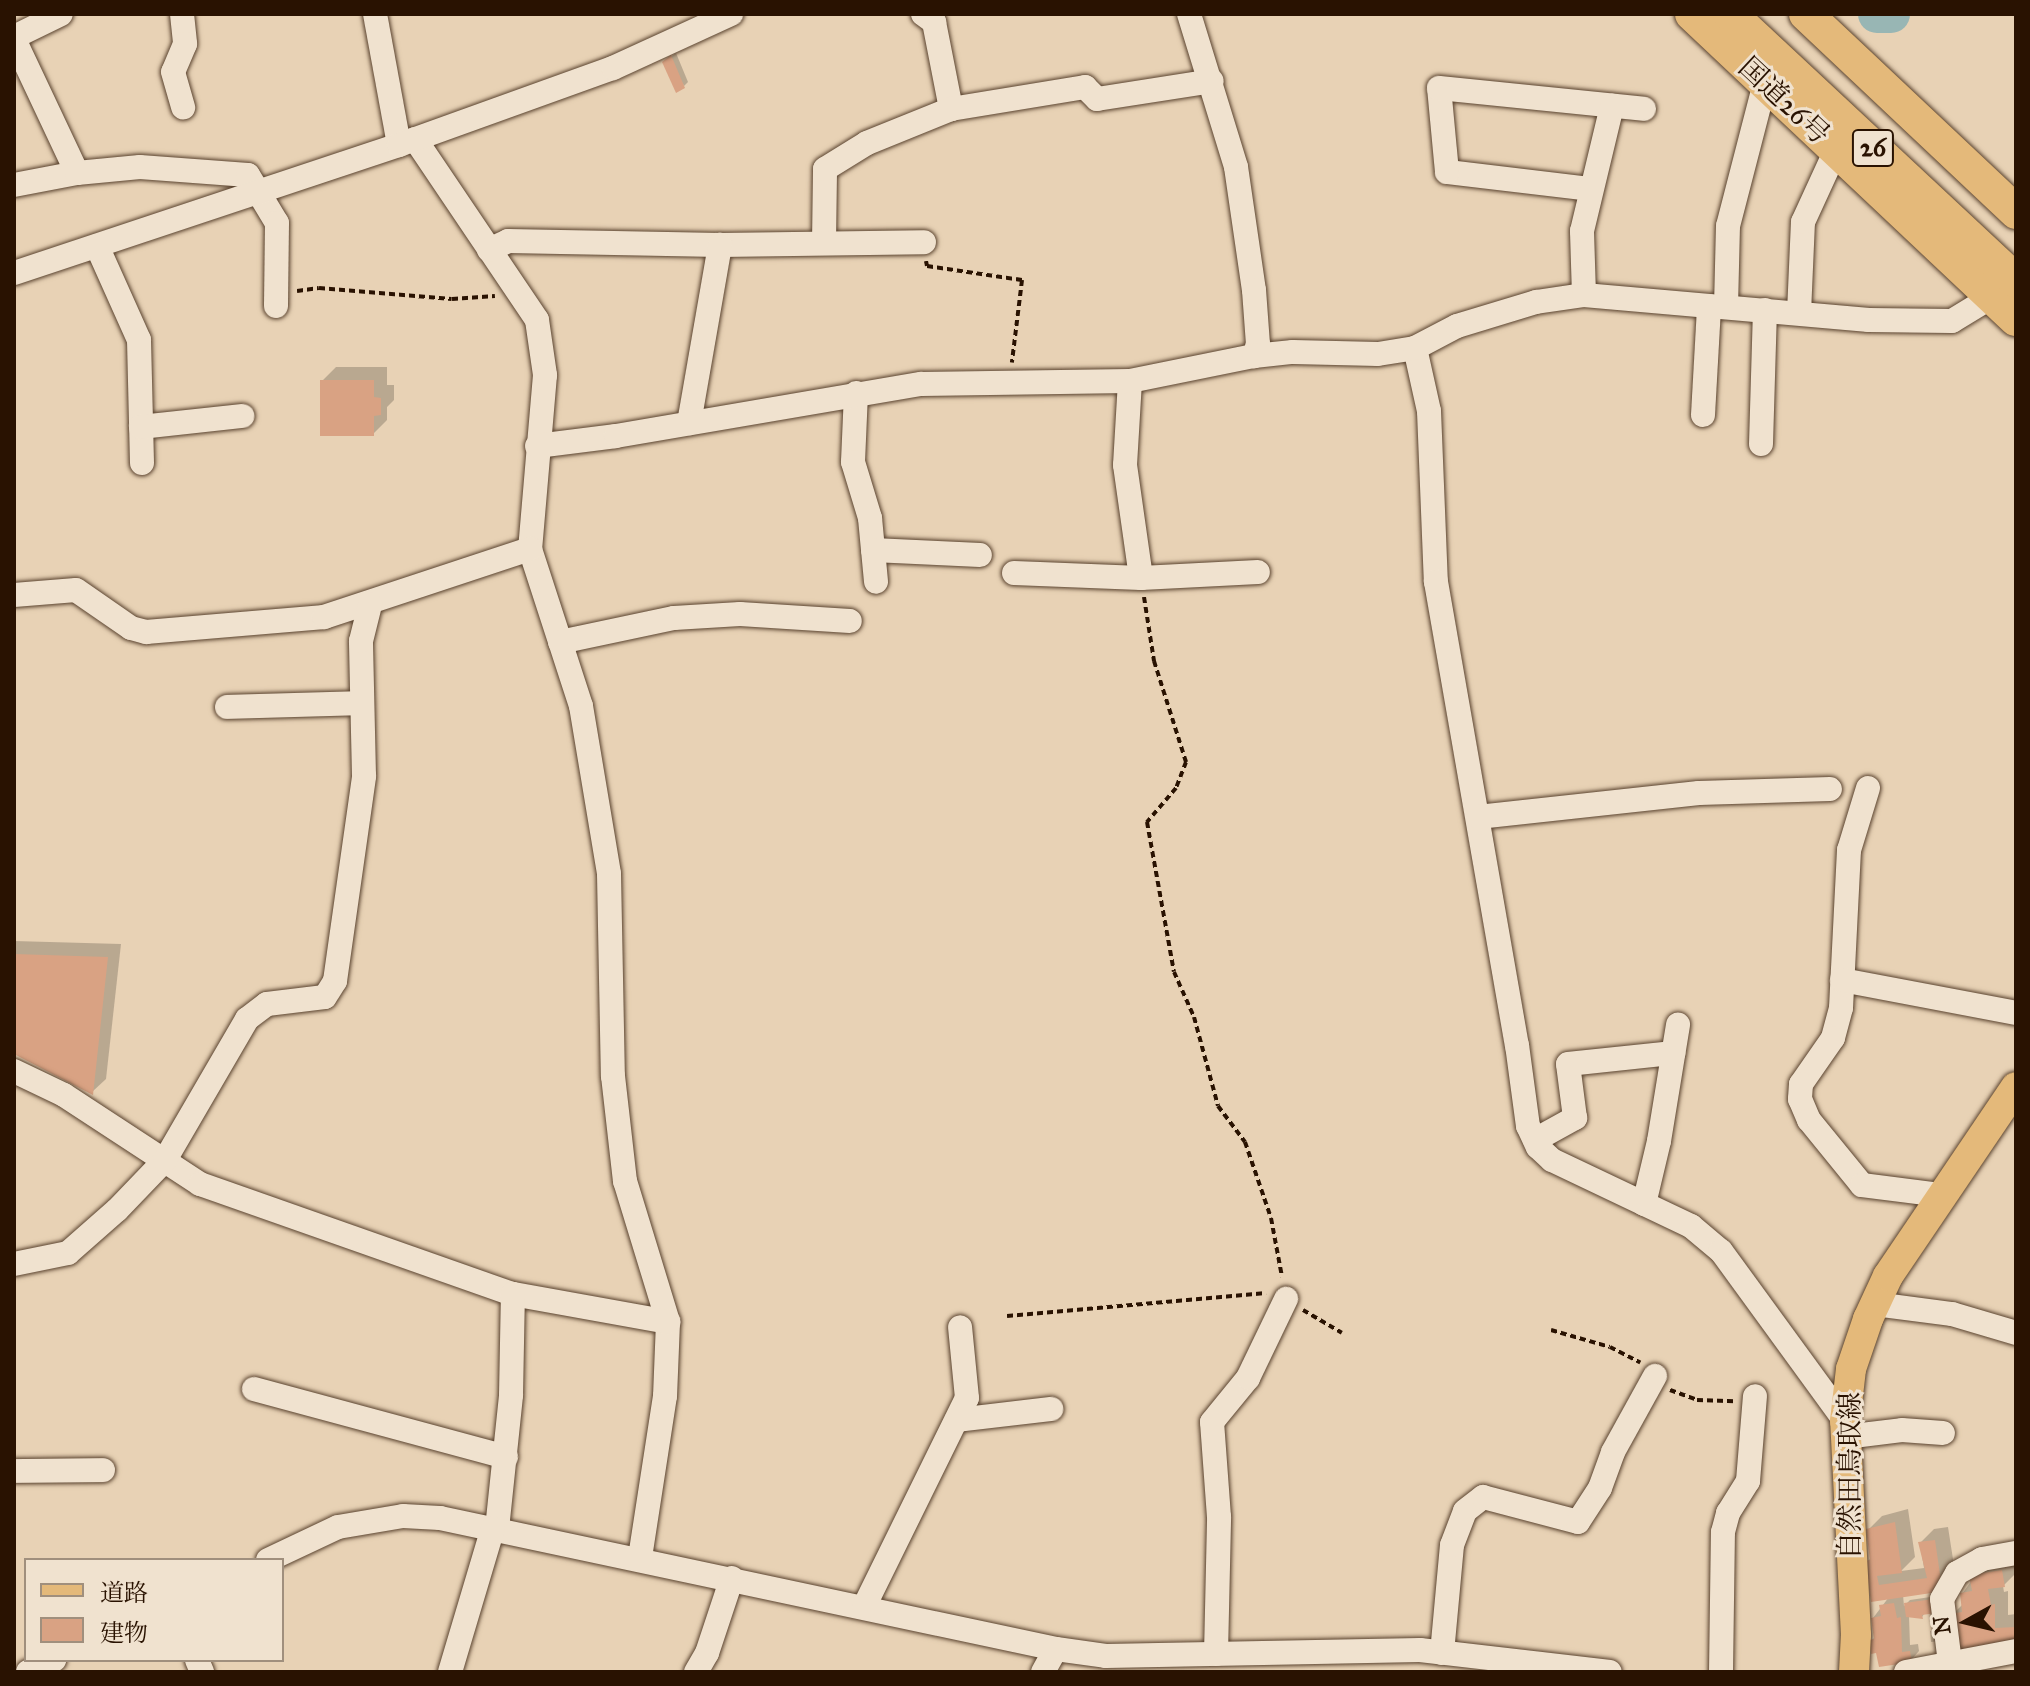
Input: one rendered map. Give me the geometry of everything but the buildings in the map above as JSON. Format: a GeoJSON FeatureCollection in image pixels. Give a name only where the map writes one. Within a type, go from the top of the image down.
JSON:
{"type":"FeatureCollection","features":[{"type":"Feature","properties":{"kind":"highway","name":"国道26号"},"geometry":{"type":"LineString","coordinates":[[1692,14],[1836,150],[2007,287],[2016,319]]}},
{"type":"Feature","properties":{"kind":"highway","name":"26"},"geometry":{"type":"LineString","coordinates":[[1730,14],[2007,287]]}},
{"type":"Feature","properties":{"kind":"highway","name":"26"},"geometry":{"type":"LineString","coordinates":[[1806,14],[2016,212]]}},
{"type":"Feature","properties":{"kind":"main road","name":"自然田鳥取線"},"geometry":{"type":"LineString","coordinates":[[1854,1672],[1856,1635],[1845,1429],[1851,1369],[1888,1276],[2016,1087]]}},
{"type":"Feature","properties":{"kind":"street"},"geometry":{"type":"LineString","coordinates":[[61,14],[14,38],[77,173]]}},
{"type":"Feature","properties":{"kind":"street"},"geometry":{"type":"LineString","coordinates":[[182,14],[185,44],[173,72],[183,108]]}},
{"type":"Feature","properties":{"kind":"street"},"geometry":{"type":"LineString","coordinates":[[375,14],[407,142],[489,250],[537,320],[545,375],[530,549],[581,706],[609,874],[613,1076],[625,1181],[668,1322],[665,1396],[640,1558]]}},
{"type":"Feature","properties":{"kind":"street"},"geometry":{"type":"LineString","coordinates":[[14,273],[407,142],[613,68],[731,14]]}},
{"type":"Feature","properties":{"kind":"street"},"geometry":{"type":"LineString","coordinates":[[1189,14],[1236,167],[1254,290],[1258,344],[1254,356]]}},
{"type":"Feature","properties":{"kind":"street"},"geometry":{"type":"LineString","coordinates":[[934,17],[951,109]]}},
{"type":"Feature","properties":{"kind":"street"},"geometry":{"type":"LineString","coordinates":[[824,243],[825,169],[867,143],[951,109],[1085,87],[1097,99],[1212,81]]}},
{"type":"Feature","properties":{"kind":"street"},"geometry":{"type":"LineString","coordinates":[[1703,415],[1728,226],[1765,83]]}},
{"type":"Feature","properties":{"kind":"street"},"geometry":{"type":"LineString","coordinates":[[1590,189],[1447,172],[1439,88],[1644,109]]}},
{"type":"Feature","properties":{"kind":"street"},"geometry":{"type":"LineString","coordinates":[[1584,295],[1582,231],[1612,106]]}},
{"type":"Feature","properties":{"kind":"street"},"geometry":{"type":"LineString","coordinates":[[1799,313],[1803,222],[1836,150]]}},
{"type":"Feature","properties":{"kind":"street"},"geometry":{"type":"LineString","coordinates":[[14,185],[77,173],[140,167],[248,175],[277,223],[277,300]]}},
{"type":"Feature","properties":{"kind":"street"},"geometry":{"type":"LineString","coordinates":[[489,250],[508,241],[720,245],[924,242]]}},
{"type":"Feature","properties":{"kind":"street"},"geometry":{"type":"LineString","coordinates":[[689,423],[720,245]]}},
{"type":"Feature","properties":{"kind":"street"},"geometry":{"type":"LineString","coordinates":[[97,246],[139,340],[142,463]]}},
{"type":"Feature","properties":{"kind":"street"},"geometry":{"type":"LineString","coordinates":[[537,446],[921,384],[1130,381],[1254,356],[1293,352],[1378,354],[1415,348],[1457,326],[1536,302],[1584,295],[1799,313],[1952,321],[2007,287]]}},
{"type":"Feature","properties":{"kind":"street"},"geometry":{"type":"LineString","coordinates":[[1761,444],[1765,310]]}},
{"type":"Feature","properties":{"kind":"street"},"geometry":{"type":"LineString","coordinates":[[1415,348],[1429,411],[1436,582],[1528,1126],[1552,1160],[1691,1226],[1721,1251],[1845,1429],[1943,1433]]}},
{"type":"Feature","properties":{"kind":"street"},"geometry":{"type":"LineString","coordinates":[[1130,381],[1125,465],[1141,578]]}},
{"type":"Feature","properties":{"kind":"street"},"geometry":{"type":"LineString","coordinates":[[856,393],[853,462],[870,518],[876,582]]}},
{"type":"Feature","properties":{"kind":"street"},"geometry":{"type":"LineString","coordinates":[[141,427],[242,416]]}},
{"type":"Feature","properties":{"kind":"street"},"geometry":{"type":"LineString","coordinates":[[14,595],[76,590],[131,628],[146,632],[324,617],[530,549]]}},
{"type":"Feature","properties":{"kind":"street"},"geometry":{"type":"LineString","coordinates":[[873,550],[980,555]]}},
{"type":"Feature","properties":{"kind":"street"},"geometry":{"type":"LineString","coordinates":[[1014,573],[1141,578],[1258,572]]}},
{"type":"Feature","properties":{"kind":"street"},"geometry":{"type":"LineString","coordinates":[[14,1264],[68,1253],[117,1210],[165,1160],[247,1019],[267,1004],[325,997],[335,981],[364,776],[361,641],[370,604]]}},
{"type":"Feature","properties":{"kind":"street"},"geometry":{"type":"LineString","coordinates":[[560,642],[674,618],[740,614],[850,621]]}},
{"type":"Feature","properties":{"kind":"street"},"geometry":{"type":"LineString","coordinates":[[227,707],[362,703]]}},
{"type":"Feature","properties":{"kind":"street"},"geometry":{"type":"LineString","coordinates":[[1868,788],[1849,850],[1841,1008],[1833,1038],[1801,1084],[1800,1099],[1809,1120],[1862,1185],[1941,1195]]}},
{"type":"Feature","properties":{"kind":"street"},"geometry":{"type":"LineString","coordinates":[[1478,817],[1699,793],[1830,789]]}},
{"type":"Feature","properties":{"kind":"street"},"geometry":{"type":"LineString","coordinates":[[1842,980],[2016,1013]]}},
{"type":"Feature","properties":{"kind":"street"},"geometry":{"type":"LineString","coordinates":[[1644,1204],[1678,1025]]}},
{"type":"Feature","properties":{"kind":"street"},"geometry":{"type":"LineString","coordinates":[[1535,1140],[1575,1118],[1568,1064],[1673,1053]]}},
{"type":"Feature","properties":{"kind":"street"},"geometry":{"type":"LineString","coordinates":[[14,1071],[64,1095],[200,1184],[513,1294],[668,1322]]}},
{"type":"Feature","properties":{"kind":"street"},"geometry":{"type":"LineString","coordinates":[[450,1672],[495,1528],[506,1457],[513,1294]]}},
{"type":"Feature","properties":{"kind":"street"},"geometry":{"type":"LineString","coordinates":[[1212,1660],[1219,1517],[1212,1422],[1248,1378],[1286,1299]]}},
{"type":"Feature","properties":{"kind":"street"},"geometry":{"type":"LineString","coordinates":[[1875,1304],[1952,1314],[2016,1333]]}},
{"type":"Feature","properties":{"kind":"street"},"geometry":{"type":"LineString","coordinates":[[864,1607],[967,1398],[960,1327]]}},
{"type":"Feature","properties":{"kind":"street"},"geometry":{"type":"LineString","coordinates":[[1442,1653],[1452,1545],[1465,1511],[1483,1497],[1578,1522],[1600,1488],[1613,1452],[1655,1376]]}},
{"type":"Feature","properties":{"kind":"street"},"geometry":{"type":"LineString","coordinates":[[254,1389],[506,1457]]}},
{"type":"Feature","properties":{"kind":"street"},"geometry":{"type":"LineString","coordinates":[[1721,1672],[1723,1532],[1728,1513],[1748,1481],[1755,1396]]}},
{"type":"Feature","properties":{"kind":"street"},"geometry":{"type":"LineString","coordinates":[[957,1420],[1051,1409]]}},
{"type":"Feature","properties":{"kind":"street"},"geometry":{"type":"LineString","coordinates":[[14,1471],[103,1470]]}},
{"type":"Feature","properties":{"kind":"street"},"geometry":{"type":"LineString","coordinates":[[272,1558],[338,1527],[368,1520],[440,1518],[640,1558],[1056,1649],[1106,1656],[1212,1660],[1442,1653],[1504,1666],[1610,1672]]}},
{"type":"Feature","properties":{"kind":"street"},"geometry":{"type":"LineString","coordinates":[[1950,1663],[1942,1599],[1957,1573],[1982,1559],[2016,1553]]}},
{"type":"Feature","properties":{"kind":"street"},"geometry":{"type":"LineString","coordinates":[[696,1672],[707,1653],[732,1578]]}},
{"type":"Feature","properties":{"kind":"street"},"geometry":{"type":"LineString","coordinates":[[1043,1672],[1056,1649]]}},
{"type":"Feature","properties":{"kind":"street"},"geometry":{"type":"LineString","coordinates":[[1906,1672],[2016,1651]]}},
{"type":"Feature","properties":{"kind":"street"},"geometry":{"type":"LineString","coordinates":[[28,1672],[50,1662]]}},
{"type":"Feature","properties":{"kind":"path"},"geometry":{"type":"LineString","coordinates":[[924,242],[927,266],[1022,280],[1009,385]]}},
{"type":"Feature","properties":{"kind":"path"},"geometry":{"type":"LineString","coordinates":[[277,300],[319,288],[452,299],[517,291]]}},
{"type":"Feature","properties":{"kind":"path"},"geometry":{"type":"LineString","coordinates":[[1141,578],[1154,661],[1186,762],[1176,788],[1147,822],[1174,972],[1194,1017],[1218,1106],[1245,1142],[1271,1218],[1286,1299]]}},
{"type":"Feature","properties":{"kind":"path"},"geometry":{"type":"LineString","coordinates":[[1007,1316],[1260,1291],[1286,1299],[1342,1333]]}},
{"type":"Feature","properties":{"kind":"waterway"},"geometry":{"type":"LineString","coordinates":[[1877,14],[1891,14]]}}]}
